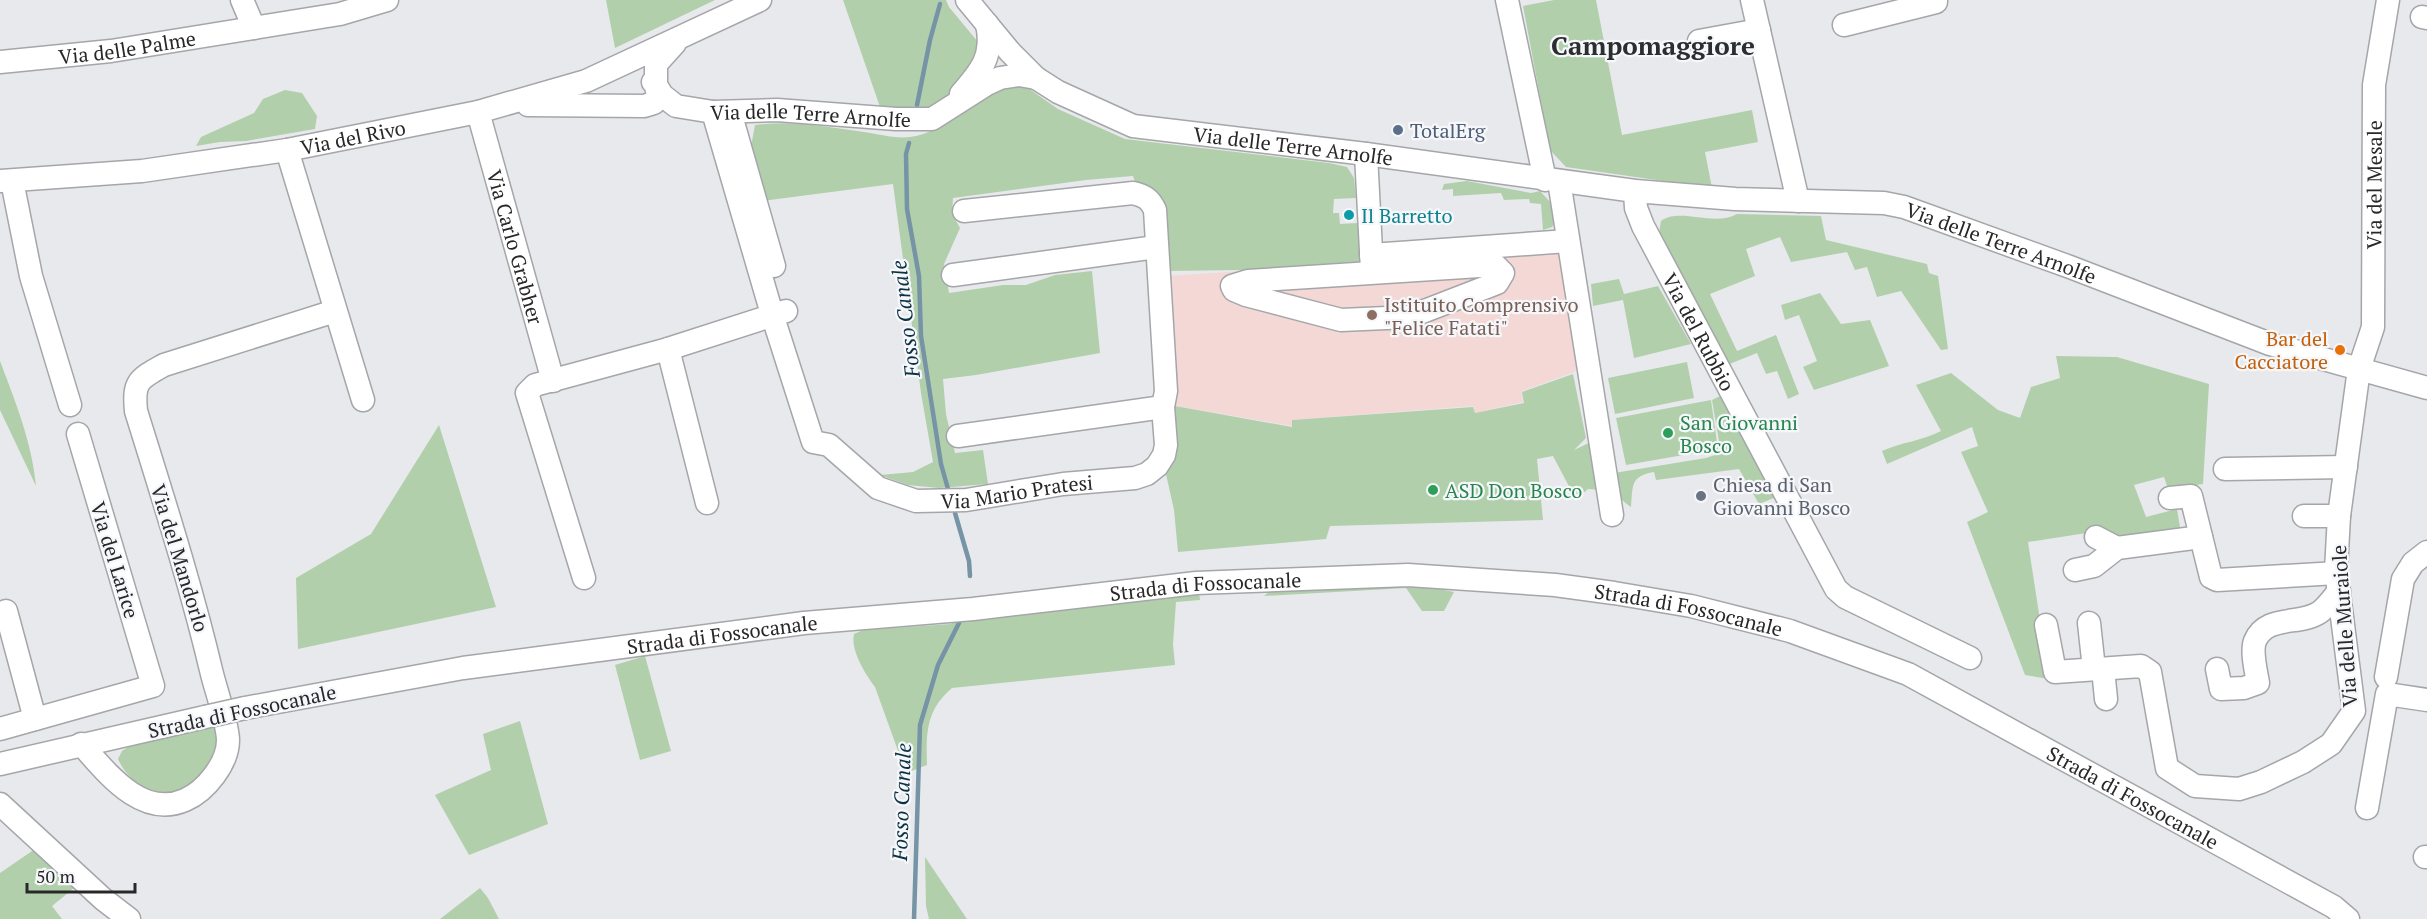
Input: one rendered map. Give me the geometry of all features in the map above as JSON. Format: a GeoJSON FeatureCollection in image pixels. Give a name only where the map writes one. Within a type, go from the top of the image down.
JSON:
{"type":"FeatureCollection","features":[{"type":"Feature","properties":{"kind":"street"},"geometry":{"type":"LineString","coordinates":[[242,0],[254,27]]}},
{"type":"Feature","properties":{"kind":"street","name":"Via delle Palme"},"geometry":{"type":"LineString","coordinates":[[0,62],[111,51],[340,14],[387,0]]}},
{"type":"Feature","properties":{"kind":"street","name":"Via delle Terre Arnolfe"},"geometry":{"type":"LineString","coordinates":[[967,0],[1036,78],[1058,92],[1133,126],[1365,154],[1635,191],[1798,201],[1884,203],[1904,207],[2070,267],[2270,344],[2427,388]]}},
{"type":"Feature","properties":{"kind":"street"},"geometry":{"type":"LineString","coordinates":[[1507,0],[1568,240],[1611,515]]}},
{"type":"Feature","properties":{"kind":"street"},"geometry":{"type":"LineString","coordinates":[[1752,0],[1798,201]]}},
{"type":"Feature","properties":{"kind":"street"},"geometry":{"type":"LineString","coordinates":[[1844,25],[1936,2],[1936,0]]}},
{"type":"Feature","properties":{"kind":"street","name":"Via del Mesale"},"geometry":{"type":"LineString","coordinates":[[2360,369],[2373,327],[2374,85],[2388,0]]}},
{"type":"Feature","properties":{"kind":"street","name":"Via del Rivo"},"geometry":{"type":"LineString","coordinates":[[70,405],[31,276],[6,181],[142,171],[287,150],[478,112],[586,81],[754,2]]}},
{"type":"Feature","properties":{"kind":"street"},"geometry":{"type":"LineString","coordinates":[[947,110],[986,61],[991,41],[987,24]]}},
{"type":"Feature","properties":{"kind":"street"},"geometry":{"type":"LineString","coordinates":[[1699,41],[1758,30]]}},
{"type":"Feature","properties":{"kind":"street"},"geometry":{"type":"LineString","coordinates":[[503,105],[644,106],[654,103],[658,98],[656,64],[680,38]]}},
{"type":"Feature","properties":{"kind":"street","name":"Via delle Terre Arnolfe"},"geometry":{"type":"LineString","coordinates":[[617,67],[636,69],[656,85],[662,95],[676,106],[721,112],[777,110],[932,119],[1000,78],[1019,75],[1036,78]]}},
{"type":"Feature","properties":{"kind":"street","name":"Via Carlo Grabher"},"geometry":{"type":"LineString","coordinates":[[478,112],[553,381]]}},
{"type":"Feature","properties":{"kind":"street","name":"Via Mario Pratesi"},"geometry":{"type":"LineString","coordinates":[[721,112],[780,313],[813,442],[829,445],[878,488],[916,501],[966,500],[1063,484],[1135,478],[1147,474],[1157,466],[1164,455],[1166,445],[1163,407],[1166,391],[1155,210],[1146,197],[1133,193],[964,211]]}},
{"type":"Feature","properties":{"kind":"street"},"geometry":{"type":"LineString","coordinates":[[287,150],[363,400]]}},
{"type":"Feature","properties":{"kind":"street"},"geometry":{"type":"LineString","coordinates":[[1365,154],[1372,264]]}},
{"type":"Feature","properties":{"kind":"street","name":"Via del Rubbio"},"geometry":{"type":"LineString","coordinates":[[1635,191],[1636,208],[1643,225],[1836,589],[1845,597],[1970,658]]}},
{"type":"Feature","properties":{"kind":"street"},"geometry":{"type":"LineString","coordinates":[[1372,264],[1496,265],[1503,273],[1497,283],[1409,316],[1386,318],[1341,320],[1246,295],[1234,290],[1232,286],[1248,281],[1372,264],[1568,240]]}},
{"type":"Feature","properties":{"kind":"street"},"geometry":{"type":"LineString","coordinates":[[953,275],[1156,247]]}},
{"type":"Feature","properties":{"kind":"street","name":"Via del Mandorlo"},"geometry":{"type":"LineString","coordinates":[[81,744],[107,773],[135,797],[163,806],[184,801],[197,793],[218,772],[228,741],[200,623],[136,411],[134,392],[141,378],[164,365],[335,311]]}},
{"type":"Feature","properties":{"kind":"street"},"geometry":{"type":"LineString","coordinates":[[584,578],[527,393],[535,385],[669,349],[780,313]]}},
{"type":"Feature","properties":{"kind":"street"},"geometry":{"type":"LineString","coordinates":[[669,349],[707,503]]}},
{"type":"Feature","properties":{"kind":"street","name":"Via delle Muraiole"},"geometry":{"type":"LineString","coordinates":[[2046,625],[2055,672],[2141,666],[2150,672],[2168,768],[2195,786],[2238,789],[2261,782],[2302,762],[2331,744],[2354,711],[2338,577],[2339,516],[2360,369]]}},
{"type":"Feature","properties":{"kind":"street"},"geometry":{"type":"LineString","coordinates":[[958,436],[1163,407]]}},
{"type":"Feature","properties":{"kind":"street","name":"Via del Larice"},"geometry":{"type":"LineString","coordinates":[[35,719],[153,686],[78,434]]}},
{"type":"Feature","properties":{"kind":"street"},"geometry":{"type":"LineString","coordinates":[[2225,469],[2346,467]]}},
{"type":"Feature","properties":{"kind":"street"},"geometry":{"type":"LineString","coordinates":[[2170,498],[2191,496],[2211,577],[2217,580],[2338,577]]}},
{"type":"Feature","properties":{"kind":"street"},"geometry":{"type":"LineString","coordinates":[[2304,516],[2339,516]]}},
{"type":"Feature","properties":{"kind":"street"},"geometry":{"type":"LineString","coordinates":[[2096,537],[2116,548]]}},
{"type":"Feature","properties":{"kind":"street"},"geometry":{"type":"LineString","coordinates":[[2075,570],[2094,566],[2116,548],[2201,537]]}},
{"type":"Feature","properties":{"kind":"street"},"geometry":{"type":"LineString","coordinates":[[2386,677],[2403,579],[2413,563],[2427,552]]}},
{"type":"Feature","properties":{"kind":"street"},"geometry":{"type":"LineString","coordinates":[[2234,572],[2338,577]]}},
{"type":"Feature","properties":{"kind":"street","name":"Strada di Fossocanale"},"geometry":{"type":"LineString","coordinates":[[0,764],[245,708],[463,668],[804,623],[973,609],[1196,583],[1408,575],[1555,585],[1614,592],[1691,606],[1790,631],[1908,674],[2334,907],[2348,919]]}},
{"type":"Feature","properties":{"kind":"street"},"geometry":{"type":"LineString","coordinates":[[2217,669],[2221,689],[2244,688],[2258,683],[2254,643],[2262,630],[2275,623],[2312,616],[2321,611],[2338,577]]}},
{"type":"Feature","properties":{"kind":"street"},"geometry":{"type":"LineString","coordinates":[[0,729],[35,719],[6,611]]}},
{"type":"Feature","properties":{"kind":"street"},"geometry":{"type":"LineString","coordinates":[[2089,623],[2106,699]]}},
{"type":"Feature","properties":{"kind":"street"},"geometry":{"type":"LineString","coordinates":[[2367,808],[2387,694],[2427,700]]}},
{"type":"Feature","properties":{"kind":"street"},"geometry":{"type":"LineString","coordinates":[[0,804],[69,868],[129,919]]}},
{"type":"Feature","properties":{"kind":"shaded area","name":"Istituito Comprensivo \"Felice Fatati\""},"geometry":{"type":"Polygon","coordinates":[[[1556,251],[1564,253],[1581,367],[1572,373],[1522,391],[1523,402],[1475,413],[1473,406],[1292,420],[1292,426],[1176,406],[1166,276],[1556,251]]]}},
{"type":"Feature","properties":{"kind":"green space"},"geometry":{"type":"Polygon","coordinates":[[[606,0],[715,0],[615,48],[606,0]]]}},
{"type":"Feature","properties":{"kind":"green space"},"geometry":{"type":"Polygon","coordinates":[[[843,0],[946,0],[949,7],[978,42],[981,52],[958,89],[940,104],[914,112],[897,113],[891,106],[880,107],[843,0]]]}},
{"type":"Feature","properties":{"kind":"green space"},"geometry":{"type":"Polygon","coordinates":[[[1554,0],[1596,0],[1622,135],[1752,110],[1758,142],[1705,152],[1712,188],[1566,167],[1550,150],[1523,6],[1554,0]]]}},
{"type":"Feature","properties":{"kind":"green space"},"geometry":{"type":"Polygon","coordinates":[[[1014,85],[1028,88],[1058,109],[1125,139],[1347,167],[1354,178],[1356,198],[1334,199],[1333,213],[1339,213],[1340,224],[1358,223],[1360,263],[1242,270],[1166,271],[1164,200],[1153,189],[1136,185],[1133,176],[953,198],[952,214],[960,228],[944,264],[949,293],[1003,285],[1026,285],[1055,275],[1092,271],[1100,353],[943,379],[946,414],[955,453],[983,450],[988,484],[939,488],[908,485],[880,475],[913,472],[933,462],[921,393],[893,184],[762,201],[750,152],[755,125],[796,124],[893,137],[910,137],[938,128],[987,95],[1014,85]]]}},
{"type":"Feature","properties":{"kind":"green space"},"geometry":{"type":"Polygon","coordinates":[[[285,90],[302,93],[317,116],[315,129],[246,141],[196,146],[201,137],[254,113],[263,99],[285,90]]]}},
{"type":"Feature","properties":{"kind":"green space"},"geometry":{"type":"Polygon","coordinates":[[[1467,181],[1531,193],[1540,191],[1551,203],[1555,222],[1552,227],[1543,230],[1541,204],[1530,203],[1529,199],[1504,200],[1501,193],[1453,196],[1453,189],[1442,190],[1444,184],[1467,181]]]}},
{"type":"Feature","properties":{"kind":"green space"},"geometry":{"type":"Polygon","coordinates":[[[1737,214],[1821,216],[1826,240],[1927,264],[1929,273],[1938,276],[1948,349],[1941,350],[1901,291],[1877,297],[1867,267],[1855,270],[1847,252],[1791,262],[1780,237],[1746,249],[1755,276],[1710,294],[1737,351],[1776,335],[1799,394],[1788,399],[1777,371],[1766,374],[1757,353],[1727,365],[1659,233],[1661,221],[1669,217],[1718,219],[1737,214]]]}},
{"type":"Feature","properties":{"kind":"green space"},"geometry":{"type":"Polygon","coordinates":[[[1619,279],[1624,294],[1658,286],[1691,344],[1634,358],[1623,300],[1593,306],[1591,284],[1619,279]]]}},
{"type":"Feature","properties":{"kind":"green space"},"geometry":{"type":"Polygon","coordinates":[[[1820,293],[1841,324],[1870,320],[1889,366],[1814,390],[1803,367],[1817,361],[1799,315],[1785,320],[1781,305],[1820,293]]]}},
{"type":"Feature","properties":{"kind":"green space"},"geometry":{"type":"Polygon","coordinates":[[[2056,356],[2117,357],[2209,384],[2203,484],[2168,489],[2164,477],[2134,485],[2146,517],[2177,509],[2181,533],[2115,540],[2099,531],[2028,542],[2049,679],[2025,675],[1967,522],[1988,512],[1961,452],[1978,446],[1972,427],[1887,464],[1882,451],[1941,431],[1916,385],[1951,373],[1998,410],[2020,418],[2031,387],[2060,378],[2056,356]]]}},
{"type":"Feature","properties":{"kind":"green space"},"geometry":{"type":"Polygon","coordinates":[[[0,361],[27,438],[36,486],[0,410],[0,361]]]}},
{"type":"Feature","properties":{"kind":"green space"},"geometry":{"type":"Polygon","coordinates":[[[1687,362],[1694,398],[1615,414],[1608,378],[1687,362]]]}},
{"type":"Feature","properties":{"kind":"green space"},"geometry":{"type":"Polygon","coordinates":[[[1573,374],[1586,438],[1574,450],[1593,441],[1603,490],[1588,489],[1580,496],[1572,492],[1553,456],[1537,459],[1543,520],[1330,526],[1326,539],[1178,552],[1174,510],[1166,474],[1175,457],[1177,443],[1175,406],[1292,427],[1292,420],[1473,407],[1475,413],[1524,403],[1522,392],[1573,374]]]}},
{"type":"Feature","properties":{"kind":"green space"},"geometry":{"type":"Polygon","coordinates":[[[1720,396],[1776,497],[1759,504],[1739,469],[1656,480],[1654,472],[1637,479],[1634,483],[1631,507],[1626,504],[1618,493],[1614,473],[1706,458],[1721,453],[1712,400],[1720,396]]]}},
{"type":"Feature","properties":{"kind":"green space","name":"San Giovanni Bosco"},"geometry":{"type":"Polygon","coordinates":[[[1711,400],[1718,449],[1626,465],[1616,418],[1711,400]]]}},
{"type":"Feature","properties":{"kind":"green space"},"geometry":{"type":"Polygon","coordinates":[[[439,425],[496,607],[298,649],[296,578],[371,534],[439,425]]]}},
{"type":"Feature","properties":{"kind":"green space"},"geometry":{"type":"Polygon","coordinates":[[[1409,583],[1454,592],[1444,611],[1422,611],[1406,588],[1264,596],[1272,589],[1409,583]]]}},
{"type":"Feature","properties":{"kind":"green space"},"geometry":{"type":"Polygon","coordinates":[[[1199,592],[1200,600],[1176,602],[1173,644],[1175,665],[952,688],[937,705],[929,723],[927,765],[906,773],[875,687],[863,669],[854,647],[854,634],[863,630],[951,624],[955,620],[1199,592]]]}},
{"type":"Feature","properties":{"kind":"green space"},"geometry":{"type":"Polygon","coordinates":[[[645,656],[671,751],[640,760],[615,665],[645,656]]]}},
{"type":"Feature","properties":{"kind":"green space"},"geometry":{"type":"Polygon","coordinates":[[[520,721],[548,824],[469,855],[435,795],[491,770],[483,734],[520,721]]]}},
{"type":"Feature","properties":{"kind":"green space"},"geometry":{"type":"Polygon","coordinates":[[[217,725],[221,744],[203,777],[188,788],[167,792],[147,788],[130,777],[118,759],[122,751],[131,745],[217,725]]]}},
{"type":"Feature","properties":{"kind":"green space"},"geometry":{"type":"Polygon","coordinates":[[[35,849],[82,888],[74,888],[52,906],[62,919],[0,919],[0,873],[35,849]]]}},
{"type":"Feature","properties":{"kind":"green space"},"geometry":{"type":"Polygon","coordinates":[[[925,857],[967,919],[929,919],[926,906],[925,857]]]}},
{"type":"Feature","properties":{"kind":"green space"},"geometry":{"type":"Polygon","coordinates":[[[480,888],[499,919],[440,919],[480,888]]]}},
{"type":"Feature","properties":{"kind":"waterway","name":"Fosso Canale"},"geometry":{"type":"LineString","coordinates":[[917,105],[940,4]]}},
{"type":"Feature","properties":{"kind":"waterway","name":"Fosso Canale"},"geometry":{"type":"LineString","coordinates":[[909,143],[906,154],[907,209],[919,276],[921,336],[941,464],[948,489]]}},
{"type":"Feature","properties":{"kind":"waterway","name":"Fosso Canale"},"geometry":{"type":"LineString","coordinates":[[955,513],[969,561],[970,576]]}},
{"type":"Feature","properties":{"kind":"waterway","name":"Fosso Canale"},"geometry":{"type":"LineString","coordinates":[[914,919],[920,725],[938,665],[959,623]]}},
{"type":"Feature","properties":{"kind":"place","name":"TotalErg"},"geometry":{"type":"Point","coordinates":[1398,130]}},
{"type":"Feature","properties":{"kind":"place","name":"Il Barretto"},"geometry":{"type":"Point","coordinates":[1349,215]}},
{"type":"Feature","properties":{"kind":"place","name":"Istituito Comprensivo \"Felice Fatati\""},"geometry":{"type":"Point","coordinates":[1372,315]}},
{"type":"Feature","properties":{"kind":"place","name":"Bar del Cacciatore"},"geometry":{"type":"Point","coordinates":[2340,350]}},
{"type":"Feature","properties":{"kind":"place","name":"San Giovanni Bosco"},"geometry":{"type":"Point","coordinates":[1668,433]}},
{"type":"Feature","properties":{"kind":"place","name":"ASD Don Bosco"},"geometry":{"type":"Point","coordinates":[1433,490]}},
{"type":"Feature","properties":{"kind":"place","name":"Chiesa di San Giovanni Bosco"},"geometry":{"type":"Point","coordinates":[1701,496]}},
{"type":"Feature","properties":{"kind":"district","name":"Campomaggiore"},"geometry":{"type":"Point","coordinates":[1653,45]}}]}
